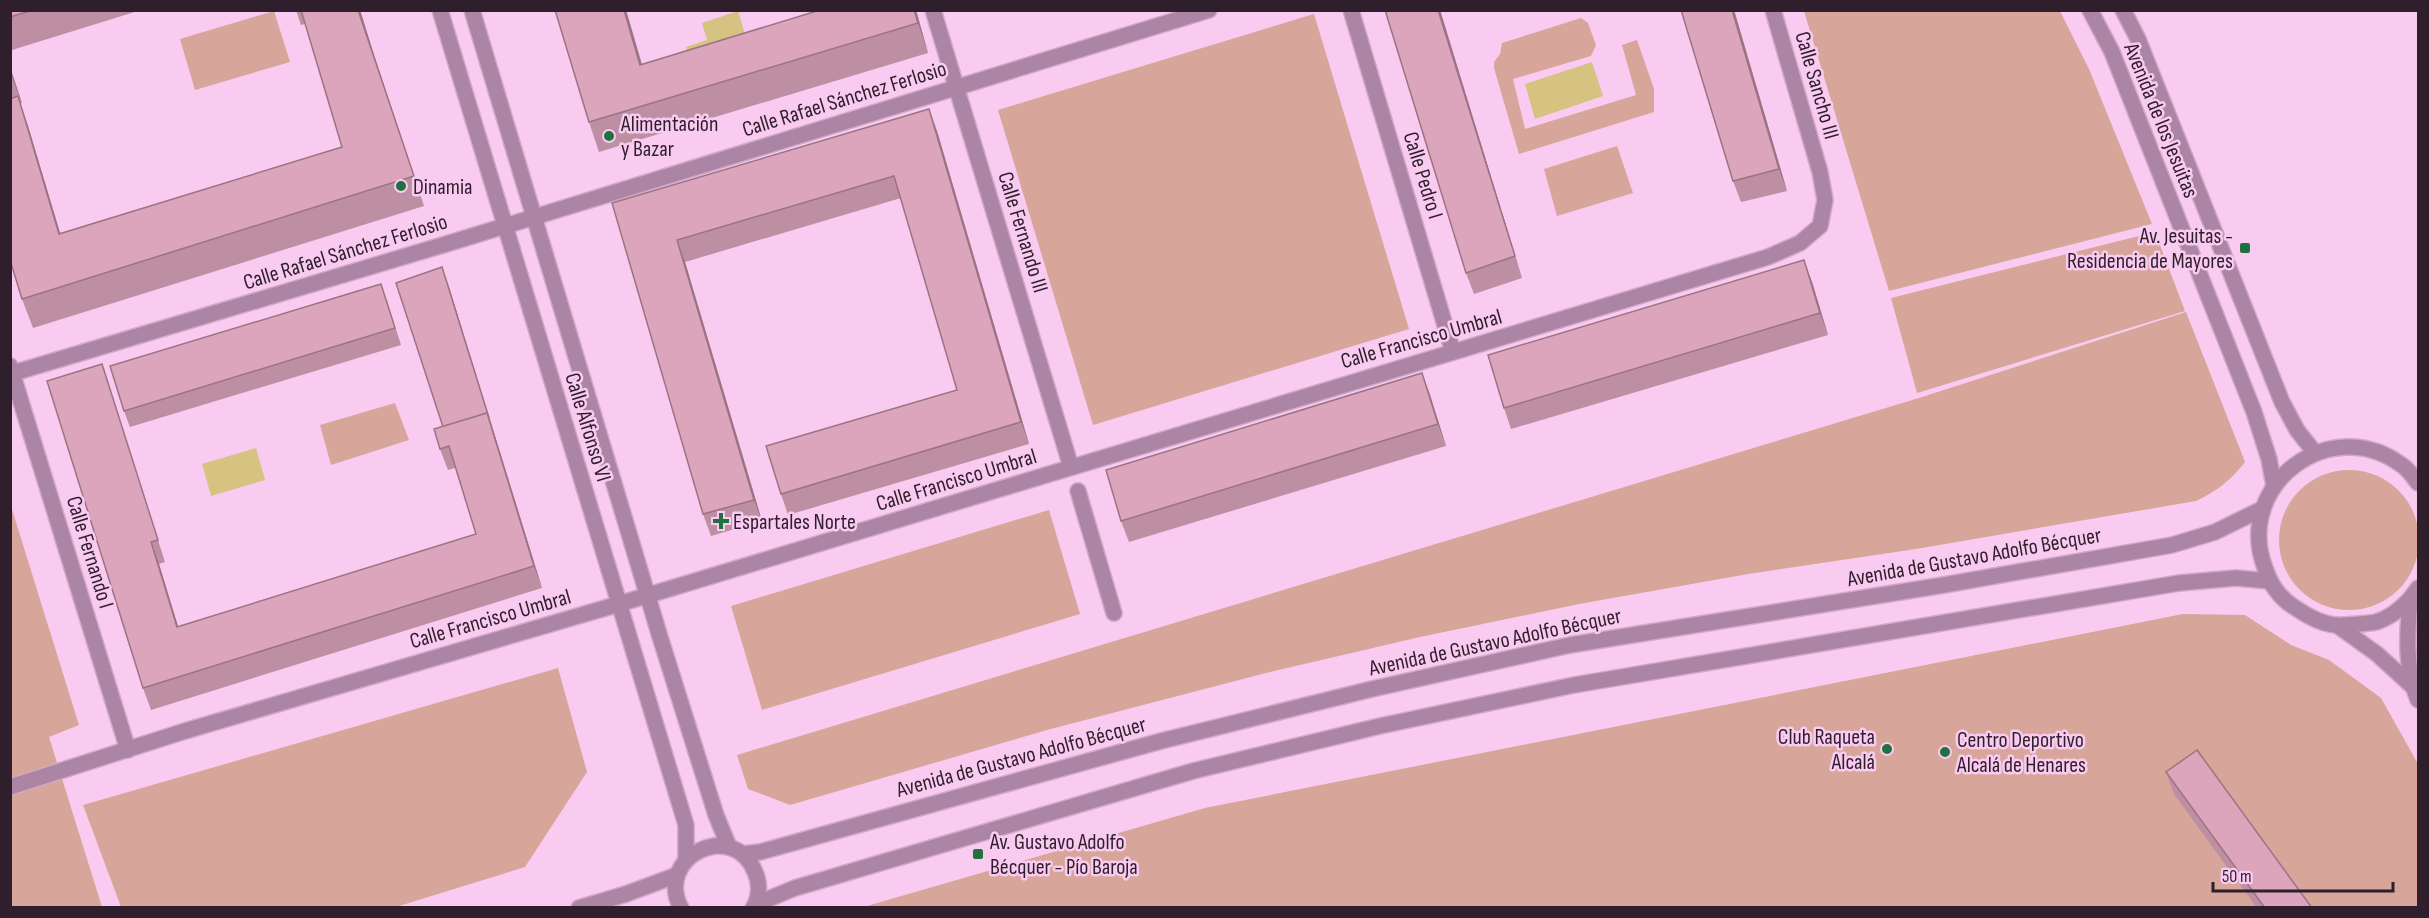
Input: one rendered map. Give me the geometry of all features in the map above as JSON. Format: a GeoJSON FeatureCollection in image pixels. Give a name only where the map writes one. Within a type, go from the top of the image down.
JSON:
{"type":"FeatureCollection","features":[{"type":"Feature","properties":{"kind":"street","name":"Calle Alfonso VI"},"geometry":{"type":"LineString","coordinates":[[440,10],[686,825],[686,859]]}},
{"type":"Feature","properties":{"kind":"street","name":"Calle Alfonso VI"},"geometry":{"type":"LineString","coordinates":[[472,10],[648,595],[716,815],[729,847]]}},
{"type":"Feature","properties":{"kind":"street","name":"Calle Fernando III"},"geometry":{"type":"LineString","coordinates":[[933,10],[1071,467]]}},
{"type":"Feature","properties":{"kind":"street","name":"Calle Rafael Sánchez Ferlosio"},"geometry":{"type":"LineString","coordinates":[[11,371],[533,217],[1209,10]]}},
{"type":"Feature","properties":{"kind":"street","name":"Calle Pedro I"},"geometry":{"type":"LineString","coordinates":[[1351,10],[1453,352]]}},
{"type":"Feature","properties":{"kind":"street","name":"Calle Sancho III"},"geometry":{"type":"LineString","coordinates":[[1773,10],[1820,172]]}},
{"type":"Feature","properties":{"kind":"street","name":"Avenida de los Jesuitas"},"geometry":{"type":"LineString","coordinates":[[2090,10],[2116,63],[2254,412],[2269,459],[2274,486]]}},
{"type":"Feature","properties":{"kind":"street","name":"Avenida de los Jesuitas"},"geometry":{"type":"LineString","coordinates":[[2123,10],[2138,39],[2282,402],[2297,430],[2315,453]]}},
{"type":"Feature","properties":{"kind":"street","name":"Calle Francisco Umbral"},"geometry":{"type":"LineString","coordinates":[[10,787],[1768,257],[1800,243],[1820,226],[1826,200],[1820,172]]}},
{"type":"Feature","properties":{"kind":"street","name":"Calle Fernando I"},"geometry":{"type":"LineString","coordinates":[[11,371],[128,750]]}},
{"type":"Feature","properties":{"kind":"street"},"geometry":{"type":"LineString","coordinates":[[2411,685],[2377,654],[2338,626],[2312,619],[2287,603],[2269,581],[2260,555],[2258,526],[2262,509],[2274,486],[2292,466],[2315,453],[2332,448],[2359,447],[2412,465],[2418,483]]}},
{"type":"Feature","properties":{"kind":"street"},"geometry":{"type":"LineString","coordinates":[[1078,491],[1114,613]]}},
{"type":"Feature","properties":{"kind":"street","name":"Avenida de Gustavo Adolfo Bécquer"},"geometry":{"type":"LineString","coordinates":[[743,854],[759,852],[1161,741],[1372,689],[1570,645],[1944,585],[2172,545],[2215,532],[2262,509]]}},
{"type":"Feature","properties":{"kind":"street"},"geometry":{"type":"LineString","coordinates":[[754,906],[795,888],[1193,771],[1380,726],[1540,692],[2179,583],[2236,578],[2269,581]]}},
{"type":"Feature","properties":{"kind":"street"},"geometry":{"type":"LineString","coordinates":[[2338,626],[2377,621],[2414,595]]}},
{"type":"Feature","properties":{"kind":"street"},"geometry":{"type":"LineString","coordinates":[[2414,595],[2407,630],[2411,685],[2418,700]]}},
{"type":"Feature","properties":{"kind":"street"},"geometry":{"type":"LineString","coordinates":[[681,908],[675,887],[677,875],[686,859],[700,849],[714,846],[729,847],[743,854],[752,865],[758,877],[759,891],[754,906]]}},
{"type":"Feature","properties":{"kind":"street"},"geometry":{"type":"LineString","coordinates":[[579,908],[677,875]]}},
{"type":"Feature","properties":{"kind":"shaded area"},"geometry":{"type":"Polygon","coordinates":[[[274,11],[290,62],[195,90],[180,39],[274,11]]]}},
{"type":"Feature","properties":{"kind":"shaded area"},"geometry":{"type":"Polygon","coordinates":[[[738,11],[747,41],[689,59],[686,47],[707,40],[702,23],[738,11]]]}},
{"type":"Feature","properties":{"kind":"shaded area"},"geometry":{"type":"Polygon","coordinates":[[[1804,11],[2060,11],[2089,69],[2152,224],[1889,291],[1804,11]]]}},
{"type":"Feature","properties":{"kind":"shaded area"},"geometry":{"type":"Polygon","coordinates":[[[1314,14],[1409,329],[1093,425],[998,110],[1314,14]]]}},
{"type":"Feature","properties":{"kind":"shaded area"},"geometry":{"type":"Polygon","coordinates":[[[1581,18],[1588,23],[1596,45],[1591,56],[1513,79],[1525,129],[1636,95],[1622,45],[1637,40],[1654,89],[1654,112],[1519,154],[1494,68],[1494,62],[1500,54],[1502,43],[1581,18]]]}},
{"type":"Feature","properties":{"kind":"shaded area"},"geometry":{"type":"Polygon","coordinates":[[[1592,62],[1603,96],[1535,119],[1525,84],[1592,62]]]}},
{"type":"Feature","properties":{"kind":"shaded area"},"geometry":{"type":"Polygon","coordinates":[[[1617,146],[1633,193],[1557,216],[1544,169],[1617,146]]]}},
{"type":"Feature","properties":{"kind":"shaded area"},"geometry":{"type":"Polygon","coordinates":[[[2155,232],[2185,311],[1917,393],[1891,298],[2155,232]]]}},
{"type":"Feature","properties":{"kind":"shaded area"},"geometry":{"type":"Polygon","coordinates":[[[2186,312],[2245,462],[2223,485],[2196,501],[1916,549],[1748,574],[1579,604],[1420,637],[1266,673],[1047,730],[790,805],[748,789],[737,755],[1919,398],[2186,312]]]}},
{"type":"Feature","properties":{"kind":"shaded area"},"geometry":{"type":"Polygon","coordinates":[[[395,403],[409,440],[331,465],[320,425],[395,403]]]}},
{"type":"Feature","properties":{"kind":"shaded area"},"geometry":{"type":"Polygon","coordinates":[[[256,448],[265,480],[211,496],[202,464],[256,448]]]}},
{"type":"Feature","properties":{"kind":"shaded area"},"geometry":{"type":"Polygon","coordinates":[[[2349,470],[2376,476],[2388,482],[2398,491],[2407,501],[2413,513],[2419,540],[2413,567],[2407,579],[2398,589],[2388,598],[2376,604],[2349,610],[2322,604],[2310,598],[2300,589],[2291,579],[2285,567],[2279,540],[2285,513],[2291,501],[2300,491],[2310,482],[2322,476],[2349,470]]]}},
{"type":"Feature","properties":{"kind":"shaded area"},"geometry":{"type":"Polygon","coordinates":[[[10,503],[79,725],[49,737],[102,907],[11,907],[10,503]]]}},
{"type":"Feature","properties":{"kind":"shaded area"},"geometry":{"type":"Polygon","coordinates":[[[1049,510],[1080,614],[762,710],[731,606],[1049,510]]]}},
{"type":"Feature","properties":{"kind":"shaded area","name":"Centro Deportivo Alcalá de Henares"},"geometry":{"type":"Polygon","coordinates":[[[2183,614],[2245,615],[2291,645],[2329,660],[2381,698],[2418,764],[2418,907],[860,908],[1205,808],[2183,614]]]}},
{"type":"Feature","properties":{"kind":"shaded area"},"geometry":{"type":"Polygon","coordinates":[[[558,668],[587,772],[525,867],[396,907],[121,907],[83,805],[558,668]]]}},
{"type":"Feature","properties":{"kind":"building"},"geometry":{"type":"Polygon","coordinates":[[[10,10],[33,10],[10,17],[10,10]]]}},
{"type":"Feature","properties":{"kind":"building"},"geometry":{"type":"Polygon","coordinates":[[[301,10],[358,10],[414,176],[22,299],[10,260],[10,99],[18,96],[59,234],[342,147],[301,10]]]}},
{"type":"Feature","properties":{"kind":"building"},"geometry":{"type":"Polygon","coordinates":[[[555,10],[624,10],[640,65],[820,10],[914,10],[918,23],[589,122],[555,10]]]}},
{"type":"Feature","properties":{"kind":"building"},"geometry":{"type":"Polygon","coordinates":[[[1385,10],[1438,10],[1515,256],[1466,273],[1385,10]]]}},
{"type":"Feature","properties":{"kind":"building"},"geometry":{"type":"Polygon","coordinates":[[[1681,10],[1732,10],[1779,169],[1733,181],[1681,10]]]}},
{"type":"Feature","properties":{"kind":"building"},"geometry":{"type":"Polygon","coordinates":[[[929,109],[1021,422],[781,494],[766,446],[957,390],[894,176],[677,240],[754,500],[703,514],[612,203],[929,109]]]}},
{"type":"Feature","properties":{"kind":"building"},"geometry":{"type":"Polygon","coordinates":[[[1804,260],[1820,313],[1504,408],[1488,355],[1804,260]]]}},
{"type":"Feature","properties":{"kind":"building"},"geometry":{"type":"Polygon","coordinates":[[[442,267],[489,418],[487,413],[443,427],[396,283],[442,267]]]}},
{"type":"Feature","properties":{"kind":"building"},"geometry":{"type":"Polygon","coordinates":[[[381,284],[395,328],[124,411],[110,366],[381,284]]]}},
{"type":"Feature","properties":{"kind":"building"},"geometry":{"type":"Polygon","coordinates":[[[102,364],[158,540],[151,542],[177,627],[476,534],[449,446],[440,449],[434,429],[487,413],[534,566],[143,688],[47,381],[102,364]]]}},
{"type":"Feature","properties":{"kind":"building"},"geometry":{"type":"Polygon","coordinates":[[[1422,373],[1438,424],[1121,521],[1106,470],[1422,373]]]}},
{"type":"Feature","properties":{"kind":"building"},"geometry":{"type":"Polygon","coordinates":[[[2197,750],[2312,908],[2265,908],[2166,772],[2197,750]]]}},
{"type":"Feature","properties":{"kind":"place","name":"Alimentación y Bazar"},"geometry":{"type":"Point","coordinates":[609,136]}},
{"type":"Feature","properties":{"kind":"place","name":"Dinamia"},"geometry":{"type":"Point","coordinates":[401,186]}},
{"type":"Feature","properties":{"kind":"place","name":"Av. Jesuitas - Residencia de Mayores"},"geometry":{"type":"Point","coordinates":[2245,248]}},
{"type":"Feature","properties":{"kind":"place","name":"Espartales Norte"},"geometry":{"type":"Point","coordinates":[721,521]}},
{"type":"Feature","properties":{"kind":"place","name":"Club Raqueta Alcalá"},"geometry":{"type":"Point","coordinates":[1887,749]}},
{"type":"Feature","properties":{"kind":"place","name":"Centro Deportivo Alcalá de Henares"},"geometry":{"type":"Point","coordinates":[1945,752]}},
{"type":"Feature","properties":{"kind":"place","name":"Av. Gustavo Adolfo Bécquer - Pío Baroja"},"geometry":{"type":"Point","coordinates":[978,854]}}]}
